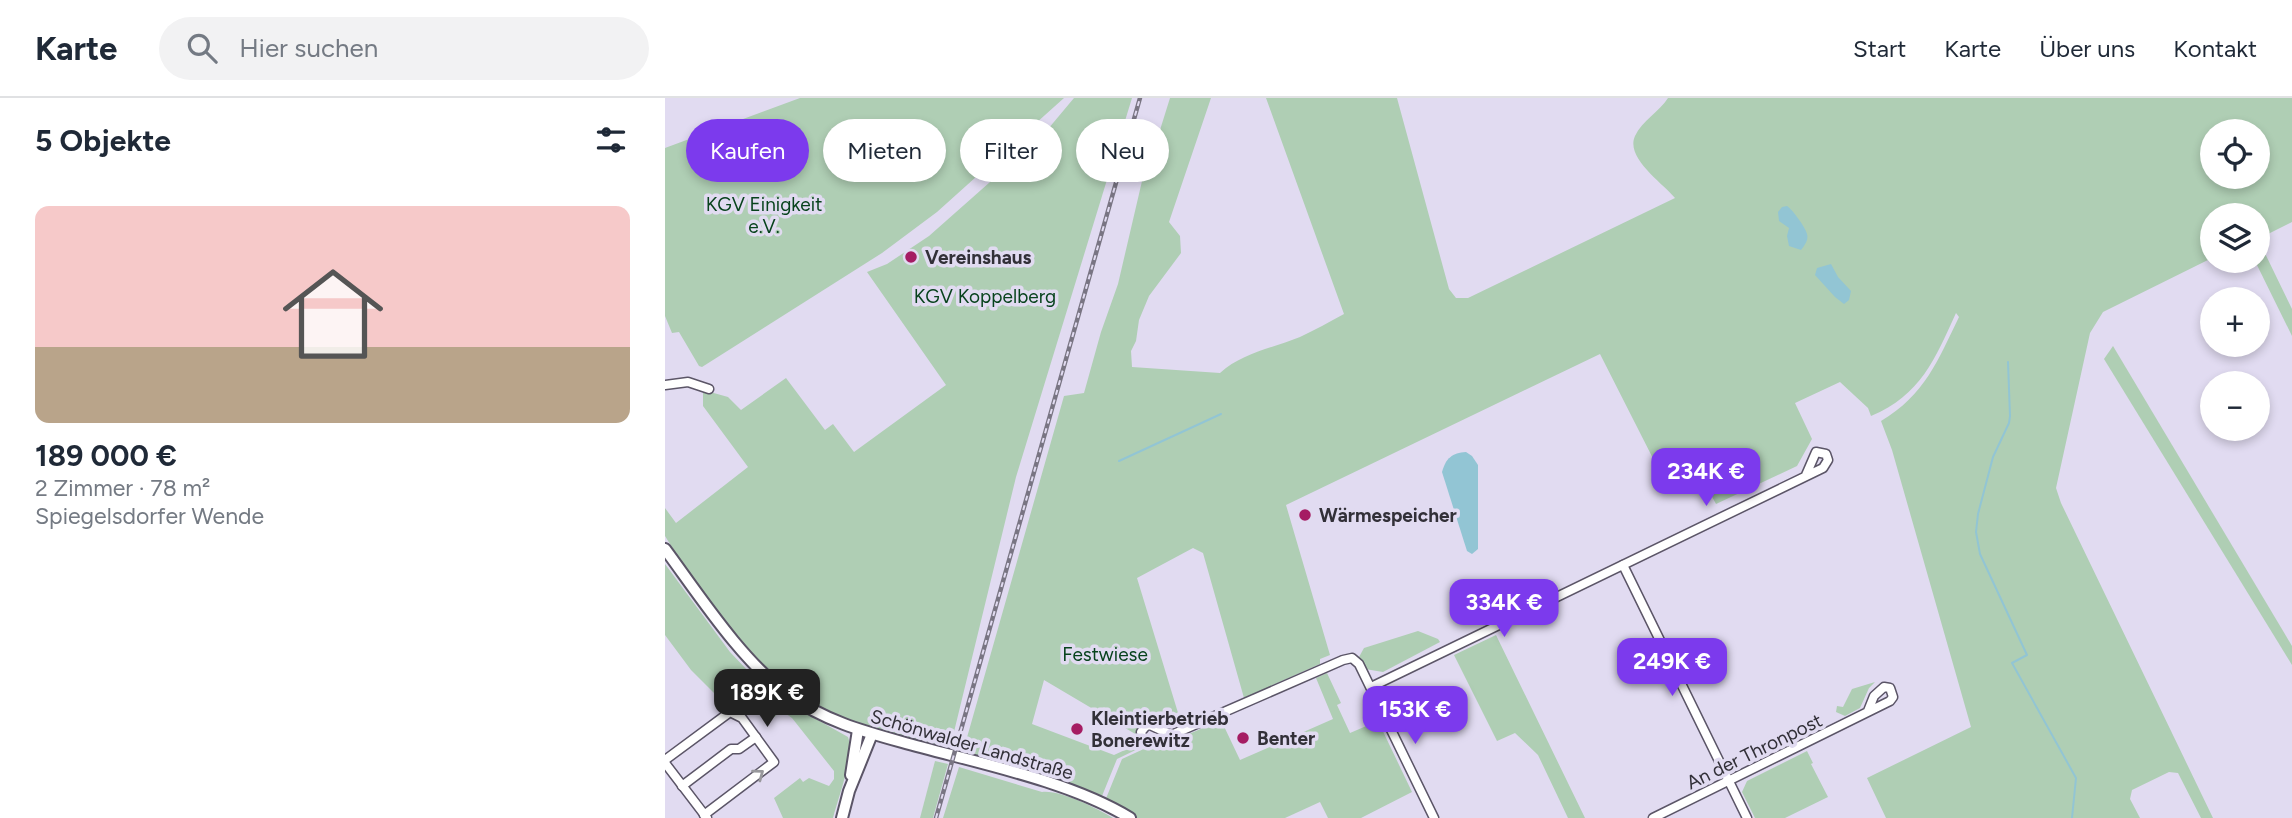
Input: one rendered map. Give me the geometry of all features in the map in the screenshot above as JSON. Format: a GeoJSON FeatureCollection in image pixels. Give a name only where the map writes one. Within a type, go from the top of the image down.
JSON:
{"type":"FeatureCollection","features":[{"type":"Feature","properties":{"kind":"main road","name":"Schönwalder Landstraße"},"geometry":{"type":"LineString","coordinates":[[665,549],[740,648],[763,674],[802,704],[858,730],[1076,793],[1101,802],[1129,818]]}},
{"type":"Feature","properties":{"kind":"main road"},"geometry":{"type":"LineString","coordinates":[[849,792],[858,730]]}},
{"type":"Feature","properties":{"kind":"main road"},"geometry":{"type":"LineString","coordinates":[[842,818],[849,792],[872,734]]}},
{"type":"Feature","properties":{"kind":"street"},"geometry":{"type":"LineString","coordinates":[[665,385],[688,382],[709,389]]}},
{"type":"Feature","properties":{"kind":"street"},"geometry":{"type":"LineString","coordinates":[[1371,687],[1806,475]]}},
{"type":"Feature","properties":{"kind":"street"},"geometry":{"type":"LineString","coordinates":[[1623,565],[1747,818]]}},
{"type":"Feature","properties":{"kind":"street"},"geometry":{"type":"LineString","coordinates":[[1171,735],[1352,658],[1359,664],[1371,687],[1434,818]]}},
{"type":"Feature","properties":{"kind":"street","name":"An der Thronpost"},"geometry":{"type":"LineString","coordinates":[[1653,818],[1868,711]]}},
{"type":"Feature","properties":{"kind":"street"},"geometry":{"type":"LineString","coordinates":[[730,712],[742,718],[756,737],[774,762],[705,816],[665,761],[730,712]]}},
{"type":"Feature","properties":{"kind":"street"},"geometry":{"type":"LineString","coordinates":[[682,786],[730,749],[739,749],[756,737]]}},
{"type":"Feature","properties":{"kind":"green space","name":"KGV Einigkeit e.V."},"geometry":{"type":"Polygon","coordinates":[[[800,98],[1064,98],[1041,119],[960,119],[960,182],[970,182],[937,212],[882,253],[702,367],[679,332],[672,333],[665,316],[665,148],[686,140],[686,182],[809,182],[809,119],[743,119],[800,98]]]}},
{"type":"Feature","properties":{"kind":"green space","name":"KGV Koppelberg"},"geometry":{"type":"Polygon","coordinates":[[[1074,98],[1132,98],[1126,119],[1076,119],[1076,182],[1106,182],[1016,477],[953,736],[955,743],[952,753],[856,722],[847,722],[788,690],[745,648],[688,573],[665,536],[665,508],[676,523],[748,467],[703,406],[703,390],[728,397],[741,410],[786,378],[825,430],[833,424],[854,452],[946,385],[867,272],[887,264],[929,236],[990,182],[1062,182],[1062,119],[1056,119],[1074,98]]]}},
{"type":"Feature","properties":{"kind":"green space","name":"Festwiese"},"geometry":{"type":"Polygon","coordinates":[[[1170,98],[1211,98],[1169,222],[1180,236],[1181,253],[1149,296],[1131,351],[1132,367],[1220,373],[1238,360],[1300,337],[1344,314],[1266,98],[1397,98],[1449,289],[1456,298],[1468,298],[1675,198],[1640,161],[1633,144],[1638,131],[1668,98],[2292,98],[2292,222],[2270,233],[2270,203],[2200,203],[2200,264],[2103,312],[2090,333],[2056,488],[2213,818],[2201,818],[2178,773],[2169,772],[2132,790],[2130,799],[2140,818],[1886,818],[1867,778],[1971,727],[1892,450],[1881,421],[1909,400],[1929,375],[1959,317],[1956,313],[1933,360],[1902,398],[1871,416],[1868,408],[1840,382],[1795,403],[1812,439],[1797,466],[1716,504],[1702,478],[1670,492],[1600,354],[1286,505],[1330,655],[1320,659],[1320,664],[1244,698],[1203,553],[1193,548],[1137,578],[1182,726],[1167,728],[1151,721],[1143,724],[1137,735],[1044,680],[1032,724],[1114,755],[1140,743],[1144,746],[1117,759],[1102,796],[1099,798],[962,755],[1064,396],[1084,393],[1118,284],[1142,182],[1169,182],[1169,119],[1163,119],[1170,98]]]}},
{"type":"Feature","properties":{"kind":"green space"},"geometry":{"type":"Polygon","coordinates":[[[2270,264],[2292,309],[2292,336],[2270,287],[2261,273],[2270,273],[2270,264]]]}},
{"type":"Feature","properties":{"kind":"green space"},"geometry":{"type":"Polygon","coordinates":[[[2113,346],[2292,646],[2292,665],[2104,359],[2113,346]]]}},
{"type":"Feature","properties":{"kind":"green space"},"geometry":{"type":"Polygon","coordinates":[[[665,564],[730,652],[768,692],[848,737],[848,765],[833,818],[783,818],[774,798],[800,778],[803,782],[809,778],[829,786],[834,779],[834,771],[792,718],[782,711],[769,721],[751,702],[741,709],[731,710],[691,670],[665,635],[665,564]]]}},
{"type":"Feature","properties":{"kind":"green space"},"geometry":{"type":"Polygon","coordinates":[[[1418,631],[1440,642],[1383,672],[1365,669],[1359,657],[1364,648],[1418,631]]]}},
{"type":"Feature","properties":{"kind":"green space"},"geometry":{"type":"Polygon","coordinates":[[[1496,635],[1585,818],[1568,818],[1538,755],[1515,733],[1497,741],[1454,655],[1496,635]]]}},
{"type":"Feature","properties":{"kind":"green space"},"geometry":{"type":"Polygon","coordinates":[[[1327,673],[1341,703],[1337,705],[1350,733],[1378,721],[1412,792],[1361,818],[1328,818],[1320,802],[1285,818],[1136,818],[1105,801],[1122,759],[1148,747],[1157,748],[1221,720],[1240,760],[1333,719],[1316,678],[1327,673]]]}},
{"type":"Feature","properties":{"kind":"green space"},"geometry":{"type":"Polygon","coordinates":[[[1875,682],[1869,688],[1860,708],[1845,716],[1836,712],[1837,706],[1843,707],[1852,689],[1875,682]]]}},
{"type":"Feature","properties":{"kind":"green space"},"geometry":{"type":"Polygon","coordinates":[[[1807,751],[1828,797],[1785,818],[1755,818],[1742,792],[1747,781],[1807,751]]]}},
{"type":"Feature","properties":{"kind":"green space"},"geometry":{"type":"Polygon","coordinates":[[[935,761],[948,764],[933,818],[920,818],[935,761]]]}},
{"type":"Feature","properties":{"kind":"green space"},"geometry":{"type":"Polygon","coordinates":[[[959,767],[1068,797],[1113,818],[943,818],[959,767]]]}},
{"type":"Feature","properties":{"kind":"water"},"geometry":{"type":"Polygon","coordinates":[[[1787,206],[1799,219],[1807,234],[1807,241],[1801,250],[1789,246],[1789,228],[1779,221],[1778,212],[1787,206]]]}},
{"type":"Feature","properties":{"kind":"water"},"geometry":{"type":"Polygon","coordinates":[[[1831,264],[1838,277],[1851,291],[1849,300],[1844,304],[1815,275],[1817,268],[1831,264]]]}},
{"type":"Feature","properties":{"kind":"water"},"geometry":{"type":"Polygon","coordinates":[[[1466,452],[1478,465],[1478,549],[1472,554],[1467,551],[1442,472],[1450,457],[1466,452]]]}},
{"type":"Feature","properties":{"kind":"waterway"},"geometry":{"type":"LineString","coordinates":[[2008,362],[2009,423],[1993,457],[1976,532],[1980,554],[2027,655],[2012,663],[2076,778],[2072,818]]}},
{"type":"Feature","properties":{"kind":"waterway"},"geometry":{"type":"LineString","coordinates":[[1119,461],[1221,414]]}},
{"type":"Feature","properties":{"kind":"railway"},"geometry":{"type":"LineString","coordinates":[[936,818],[1140,98]]}},
{"type":"Feature","properties":{"kind":"place","name":"Vereinshaus"},"geometry":{"type":"Point","coordinates":[911,257]}},
{"type":"Feature","properties":{"kind":"place","name":"Wärmespeicher"},"geometry":{"type":"Point","coordinates":[1305,515]}},
{"type":"Feature","properties":{"kind":"place","name":"Kleintierbetrieb Bonerewitz"},"geometry":{"type":"Point","coordinates":[1077,729]}},
{"type":"Feature","properties":{"kind":"place","name":"Benter"},"geometry":{"type":"Point","coordinates":[1243,738]}}]}
